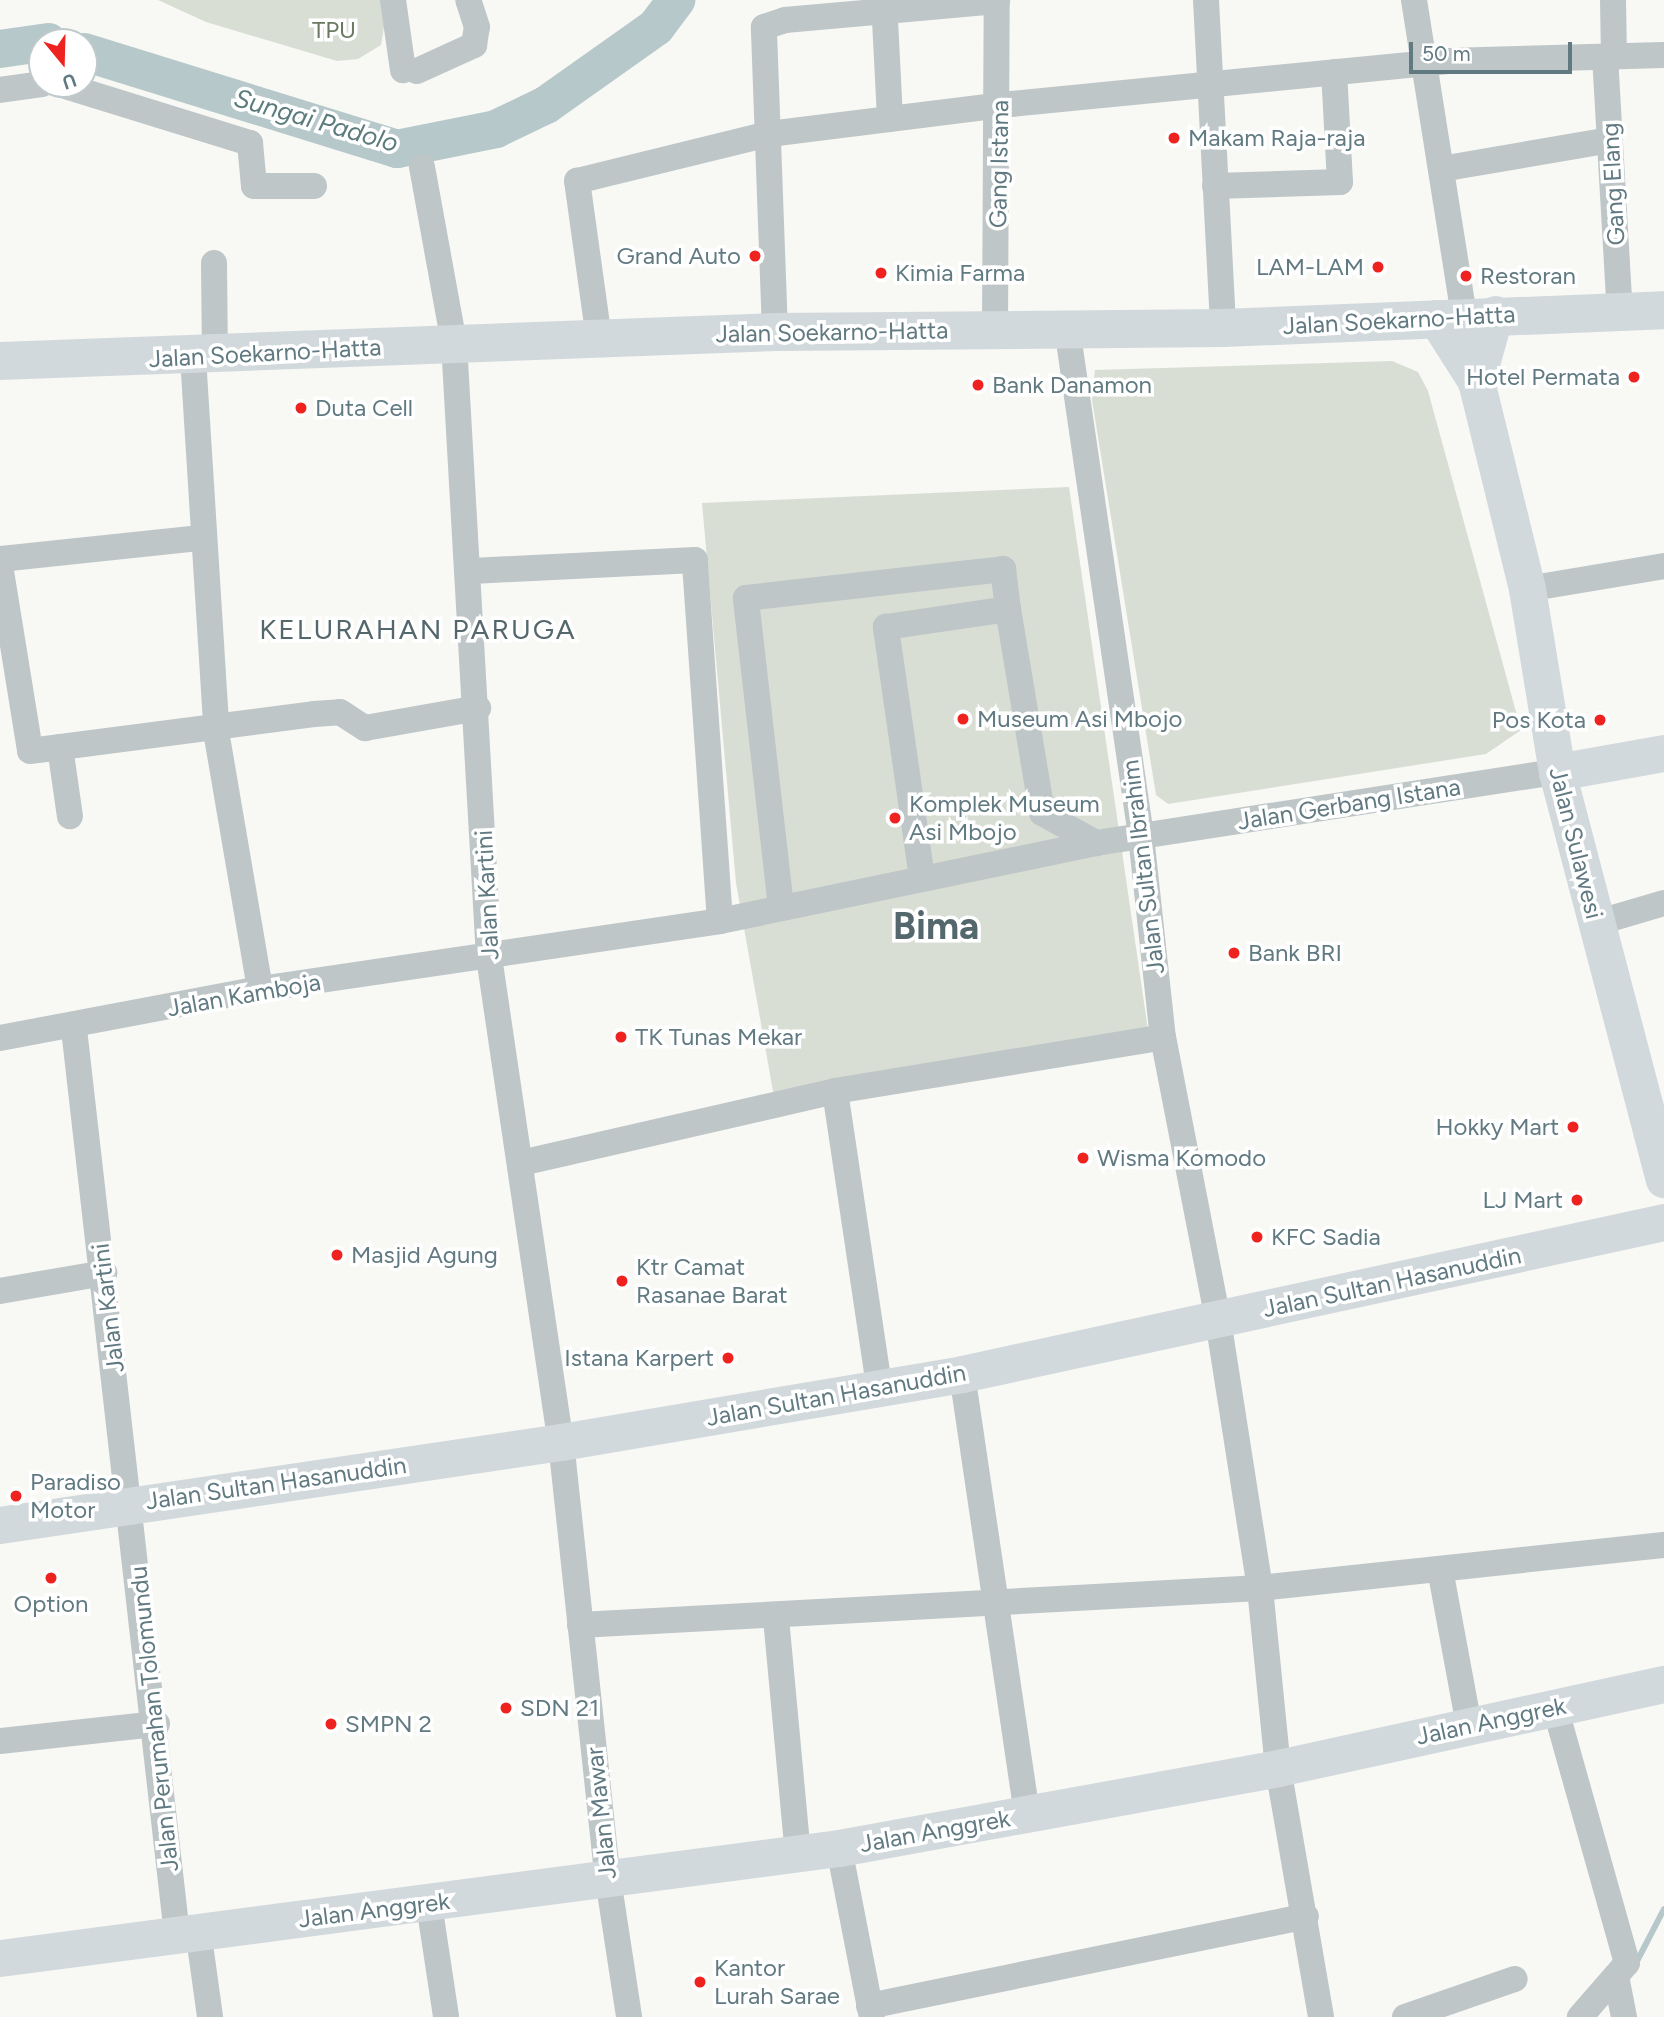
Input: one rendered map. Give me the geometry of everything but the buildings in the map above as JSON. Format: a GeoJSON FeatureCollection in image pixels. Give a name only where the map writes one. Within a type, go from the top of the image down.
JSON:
{"type":"FeatureCollection","features":[{"type":"Feature","properties":{"kind":"highway","name":"Jalan Soekarno-Hatta"},"geometry":{"type":"LineString","coordinates":[[0,361],[204,357],[454,343],[775,332],[1223,328],[1465,316],[1664,310]]}},
{"type":"Feature","properties":{"kind":"street"},"geometry":{"type":"LineString","coordinates":[[393,0],[410,70],[474,45],[477,27],[468,0]]}},
{"type":"Feature","properties":{"kind":"street"},"geometry":{"type":"LineString","coordinates":[[1206,0],[1223,328]]}},
{"type":"Feature","properties":{"kind":"street"},"geometry":{"type":"LineString","coordinates":[[1414,0],[1465,316]]}},
{"type":"Feature","properties":{"kind":"street","name":"Gang Elang"},"geometry":{"type":"LineString","coordinates":[[1614,0],[1610,55],[1610,140],[1620,313]]}},
{"type":"Feature","properties":{"kind":"street"},"geometry":{"type":"LineString","coordinates":[[775,332],[764,27],[884,6],[997,1]]}},
{"type":"Feature","properties":{"kind":"street","name":"Gang Istana"},"geometry":{"type":"LineString","coordinates":[[995,328],[1001,105],[997,1]]}},
{"type":"Feature","properties":{"kind":"street"},"geometry":{"type":"LineString","coordinates":[[884,6],[890,119]]}},
{"type":"Feature","properties":{"kind":"street"},"geometry":{"type":"LineString","coordinates":[[599,339],[577,181],[769,134],[1001,105],[1424,63],[1664,55]]}},
{"type":"Feature","properties":{"kind":"street"},"geometry":{"type":"LineString","coordinates":[[1215,186],[1340,183],[1334,72]]}},
{"type":"Feature","properties":{"kind":"street"},"geometry":{"type":"LineString","coordinates":[[0,90],[28,86]]}},
{"type":"Feature","properties":{"kind":"street"},"geometry":{"type":"LineString","coordinates":[[98,96],[250,143],[254,186],[314,187]]}},
{"type":"Feature","properties":{"kind":"street"},"geometry":{"type":"LineString","coordinates":[[1441,169],[1610,140]]}},
{"type":"Feature","properties":{"kind":"street","name":"Jalan Kartini"},"geometry":{"type":"LineString","coordinates":[[422,167],[454,343],[472,571],[489,957],[522,1163],[561,1442]]}},
{"type":"Feature","properties":{"kind":"street"},"geometry":{"type":"LineString","coordinates":[[214,263],[204,357],[201,538],[217,730],[260,989]]}},
{"type":"Feature","properties":{"kind":"street","name":"Jalan Sulawesi"},"geometry":{"type":"LineString","coordinates":[[1465,316],[1476,381]]}},
{"type":"Feature","properties":{"kind":"street","name":"Jalan Sulawesi"},"geometry":{"type":"LineString","coordinates":[[1465,316],[1476,381],[1527,589],[1558,772],[1664,1179]]}},
{"type":"Feature","properties":{"kind":"street","name":"Jalan Sultan Ibrahim"},"geometry":{"type":"LineString","coordinates":[[1067,328],[1141,836],[1163,1037],[1218,1321],[1260,1588],[1278,1768],[1306,1916],[1321,2017]]}},
{"type":"Feature","properties":{"kind":"street"},"geometry":{"type":"LineString","coordinates":[[0,559],[201,538]]}},
{"type":"Feature","properties":{"kind":"street"},"geometry":{"type":"LineString","coordinates":[[472,571],[695,560],[720,921]]}},
{"type":"Feature","properties":{"kind":"street"},"geometry":{"type":"LineString","coordinates":[[0,565],[30,751],[217,730],[340,712],[365,728],[478,708]]}},
{"type":"Feature","properties":{"kind":"street"},"geometry":{"type":"LineString","coordinates":[[1527,589],[1664,566]]}},
{"type":"Feature","properties":{"kind":"street"},"geometry":{"type":"LineString","coordinates":[[781,907],[746,598],[1003,569],[1042,813],[1096,843]]}},
{"type":"Feature","properties":{"kind":"street"},"geometry":{"type":"LineString","coordinates":[[922,878],[886,627],[1008,608]]}},
{"type":"Feature","properties":{"kind":"street"},"geometry":{"type":"LineString","coordinates":[[60,747],[69,816]]}},
{"type":"Feature","properties":{"kind":"street"},"geometry":{"type":"LineString","coordinates":[[1558,772],[1664,753]]}},
{"type":"Feature","properties":{"kind":"street","name":"Jalan Gerbang Istana"},"geometry":{"type":"LineString","coordinates":[[781,907],[1096,843],[1558,772]]}},
{"type":"Feature","properties":{"kind":"street"},"geometry":{"type":"LineString","coordinates":[[1596,923],[1664,903]]}},
{"type":"Feature","properties":{"kind":"street","name":"Jalan Kamboja"},"geometry":{"type":"LineString","coordinates":[[0,1038],[74,1029],[260,989],[720,921],[781,907]]}},
{"type":"Feature","properties":{"kind":"street","name":"Jalan Kartini"},"geometry":{"type":"LineString","coordinates":[[74,1029],[130,1504]]}},
{"type":"Feature","properties":{"kind":"street"},"geometry":{"type":"LineString","coordinates":[[522,1163],[835,1091],[1163,1037]]}},
{"type":"Feature","properties":{"kind":"street"},"geometry":{"type":"LineString","coordinates":[[835,1091],[879,1387]]}},
{"type":"Feature","properties":{"kind":"street","name":"Jalan Sultan Hasanuddin"},"geometry":{"type":"LineString","coordinates":[[0,1525],[561,1442],[962,1374],[1218,1321],[1664,1222]]}},
{"type":"Feature","properties":{"kind":"street"},"geometry":{"type":"LineString","coordinates":[[0,1291],[104,1273]]}},
{"type":"Feature","properties":{"kind":"street"},"geometry":{"type":"LineString","coordinates":[[962,1374],[993,1607],[1027,1814]]}},
{"type":"Feature","properties":{"kind":"street","name":"Jalan Mawar"},"geometry":{"type":"LineString","coordinates":[[561,1442],[608,1879],[629,2017]]}},
{"type":"Feature","properties":{"kind":"street","name":"Jalan Perumahan Tolomundu"},"geometry":{"type":"LineString","coordinates":[[130,1504],[157,1724],[188,1932]]}},
{"type":"Feature","properties":{"kind":"street"},"geometry":{"type":"LineString","coordinates":[[580,1625],[993,1607],[1260,1588],[1664,1545]]}},
{"type":"Feature","properties":{"kind":"street"},"geometry":{"type":"LineString","coordinates":[[1440,1569],[1469,1726]]}},
{"type":"Feature","properties":{"kind":"street"},"geometry":{"type":"LineString","coordinates":[[776,1618],[798,1854]]}},
{"type":"Feature","properties":{"kind":"street","name":"Jalan Anggrek"},"geometry":{"type":"LineString","coordinates":[[0,1958],[188,1932],[429,1904],[839,1848],[1278,1768],[1664,1684]]}},
{"type":"Feature","properties":{"kind":"street"},"geometry":{"type":"LineString","coordinates":[[1555,1707],[1627,1963],[1580,2017]]}},
{"type":"Feature","properties":{"kind":"street"},"geometry":{"type":"LineString","coordinates":[[0,1741],[157,1724]]}},
{"type":"Feature","properties":{"kind":"street"},"geometry":{"type":"LineString","coordinates":[[839,1848],[871,2012],[1306,1916]]}},
{"type":"Feature","properties":{"kind":"street"},"geometry":{"type":"LineString","coordinates":[[429,1904],[446,2017]]}},
{"type":"Feature","properties":{"kind":"street"},"geometry":{"type":"LineString","coordinates":[[188,1932],[210,2017]]}},
{"type":"Feature","properties":{"kind":"street"},"geometry":{"type":"LineString","coordinates":[[1616,1976],[1624,2017]]}},
{"type":"Feature","properties":{"kind":"street"},"geometry":{"type":"LineString","coordinates":[[1405,2017],[1471,2006],[1515,1979]]}},
{"type":"Feature","properties":{"kind":"green space","name":"TPU"},"geometry":{"type":"Polygon","coordinates":[[[158,0],[385,0],[384,27],[381,45],[358,59],[337,61],[206,22],[158,0]]]}},
{"type":"Feature","properties":{"kind":"green space"},"geometry":{"type":"Polygon","coordinates":[[[1392,361],[1418,372],[1428,391],[1521,730],[1486,754],[1168,804],[1156,795],[1092,400],[1095,370],[1392,361]]]}},
{"type":"Feature","properties":{"kind":"green space"},"geometry":{"type":"Polygon","coordinates":[[[1069,487],[1148,1030],[774,1097],[736,883],[702,503],[1069,487]]]}},
{"type":"Feature","properties":{"kind":"waterway","name":"Sungai Padolo"},"geometry":{"type":"LineString","coordinates":[[98,56],[397,149],[496,129],[546,105],[656,27],[676,0]]}},
{"type":"Feature","properties":{"kind":"waterway","name":"Sungai Padolo"},"geometry":{"type":"LineString","coordinates":[[0,49],[28,45]]}},
{"type":"Feature","properties":{"kind":"waterway"},"geometry":{"type":"LineString","coordinates":[[1635,1965],[1664,1909]]}},
{"type":"Feature","properties":{"kind":"place","name":"Makam Raja-raja"},"geometry":{"type":"Point","coordinates":[1174,138]}},
{"type":"Feature","properties":{"kind":"place","name":"Grand Auto"},"geometry":{"type":"Point","coordinates":[755,256]}},
{"type":"Feature","properties":{"kind":"place","name":"LAM-LAM"},"geometry":{"type":"Point","coordinates":[1378,267]}},
{"type":"Feature","properties":{"kind":"place","name":"Kimia Farma"},"geometry":{"type":"Point","coordinates":[881,273]}},
{"type":"Feature","properties":{"kind":"place","name":"Restoran"},"geometry":{"type":"Point","coordinates":[1466,276]}},
{"type":"Feature","properties":{"kind":"place","name":"Hotel Permata"},"geometry":{"type":"Point","coordinates":[1634,377]}},
{"type":"Feature","properties":{"kind":"place","name":"Bank Danamon"},"geometry":{"type":"Point","coordinates":[978,385]}},
{"type":"Feature","properties":{"kind":"place","name":"Duta Cell"},"geometry":{"type":"Point","coordinates":[301,408]}},
{"type":"Feature","properties":{"kind":"place","name":"Museum Asi Mbojo"},"geometry":{"type":"Point","coordinates":[963,719]}},
{"type":"Feature","properties":{"kind":"place","name":"Pos Kota"},"geometry":{"type":"Point","coordinates":[1600,720]}},
{"type":"Feature","properties":{"kind":"place","name":"Komplek Museum Asi Mbojo"},"geometry":{"type":"Point","coordinates":[895,818]}},
{"type":"Feature","properties":{"kind":"place","name":"Bank BRI"},"geometry":{"type":"Point","coordinates":[1234,953]}},
{"type":"Feature","properties":{"kind":"place","name":"TK Tunas Mekar"},"geometry":{"type":"Point","coordinates":[621,1037]}},
{"type":"Feature","properties":{"kind":"place","name":"Hokky Mart"},"geometry":{"type":"Point","coordinates":[1573,1127]}},
{"type":"Feature","properties":{"kind":"place","name":"Wisma Komodo"},"geometry":{"type":"Point","coordinates":[1083,1158]}},
{"type":"Feature","properties":{"kind":"place","name":"LJ Mart"},"geometry":{"type":"Point","coordinates":[1577,1200]}},
{"type":"Feature","properties":{"kind":"place","name":"KFC Sadia"},"geometry":{"type":"Point","coordinates":[1257,1237]}},
{"type":"Feature","properties":{"kind":"place","name":"Masjid Agung"},"geometry":{"type":"Point","coordinates":[337,1255]}},
{"type":"Feature","properties":{"kind":"place","name":"Ktr Camat Rasanae Barat"},"geometry":{"type":"Point","coordinates":[622,1281]}},
{"type":"Feature","properties":{"kind":"place","name":"Istana Karpert"},"geometry":{"type":"Point","coordinates":[728,1358]}},
{"type":"Feature","properties":{"kind":"place","name":"Paradiso Motor"},"geometry":{"type":"Point","coordinates":[16,1496]}},
{"type":"Feature","properties":{"kind":"place","name":"Option"},"geometry":{"type":"Point","coordinates":[51,1578]}},
{"type":"Feature","properties":{"kind":"place","name":"SDN 21"},"geometry":{"type":"Point","coordinates":[506,1708]}},
{"type":"Feature","properties":{"kind":"place","name":"SMPN 2"},"geometry":{"type":"Point","coordinates":[331,1724]}},
{"type":"Feature","properties":{"kind":"place","name":"Kantor Lurah Sarae"},"geometry":{"type":"Point","coordinates":[700,1982]}},
{"type":"Feature","properties":{"kind":"district","name":"KELURAHAN PARUGA"},"geometry":{"type":"Point","coordinates":[418,629]}},
{"type":"Feature","properties":{"kind":"district","name":"Bima"},"geometry":{"type":"Point","coordinates":[936,927]}}]}
